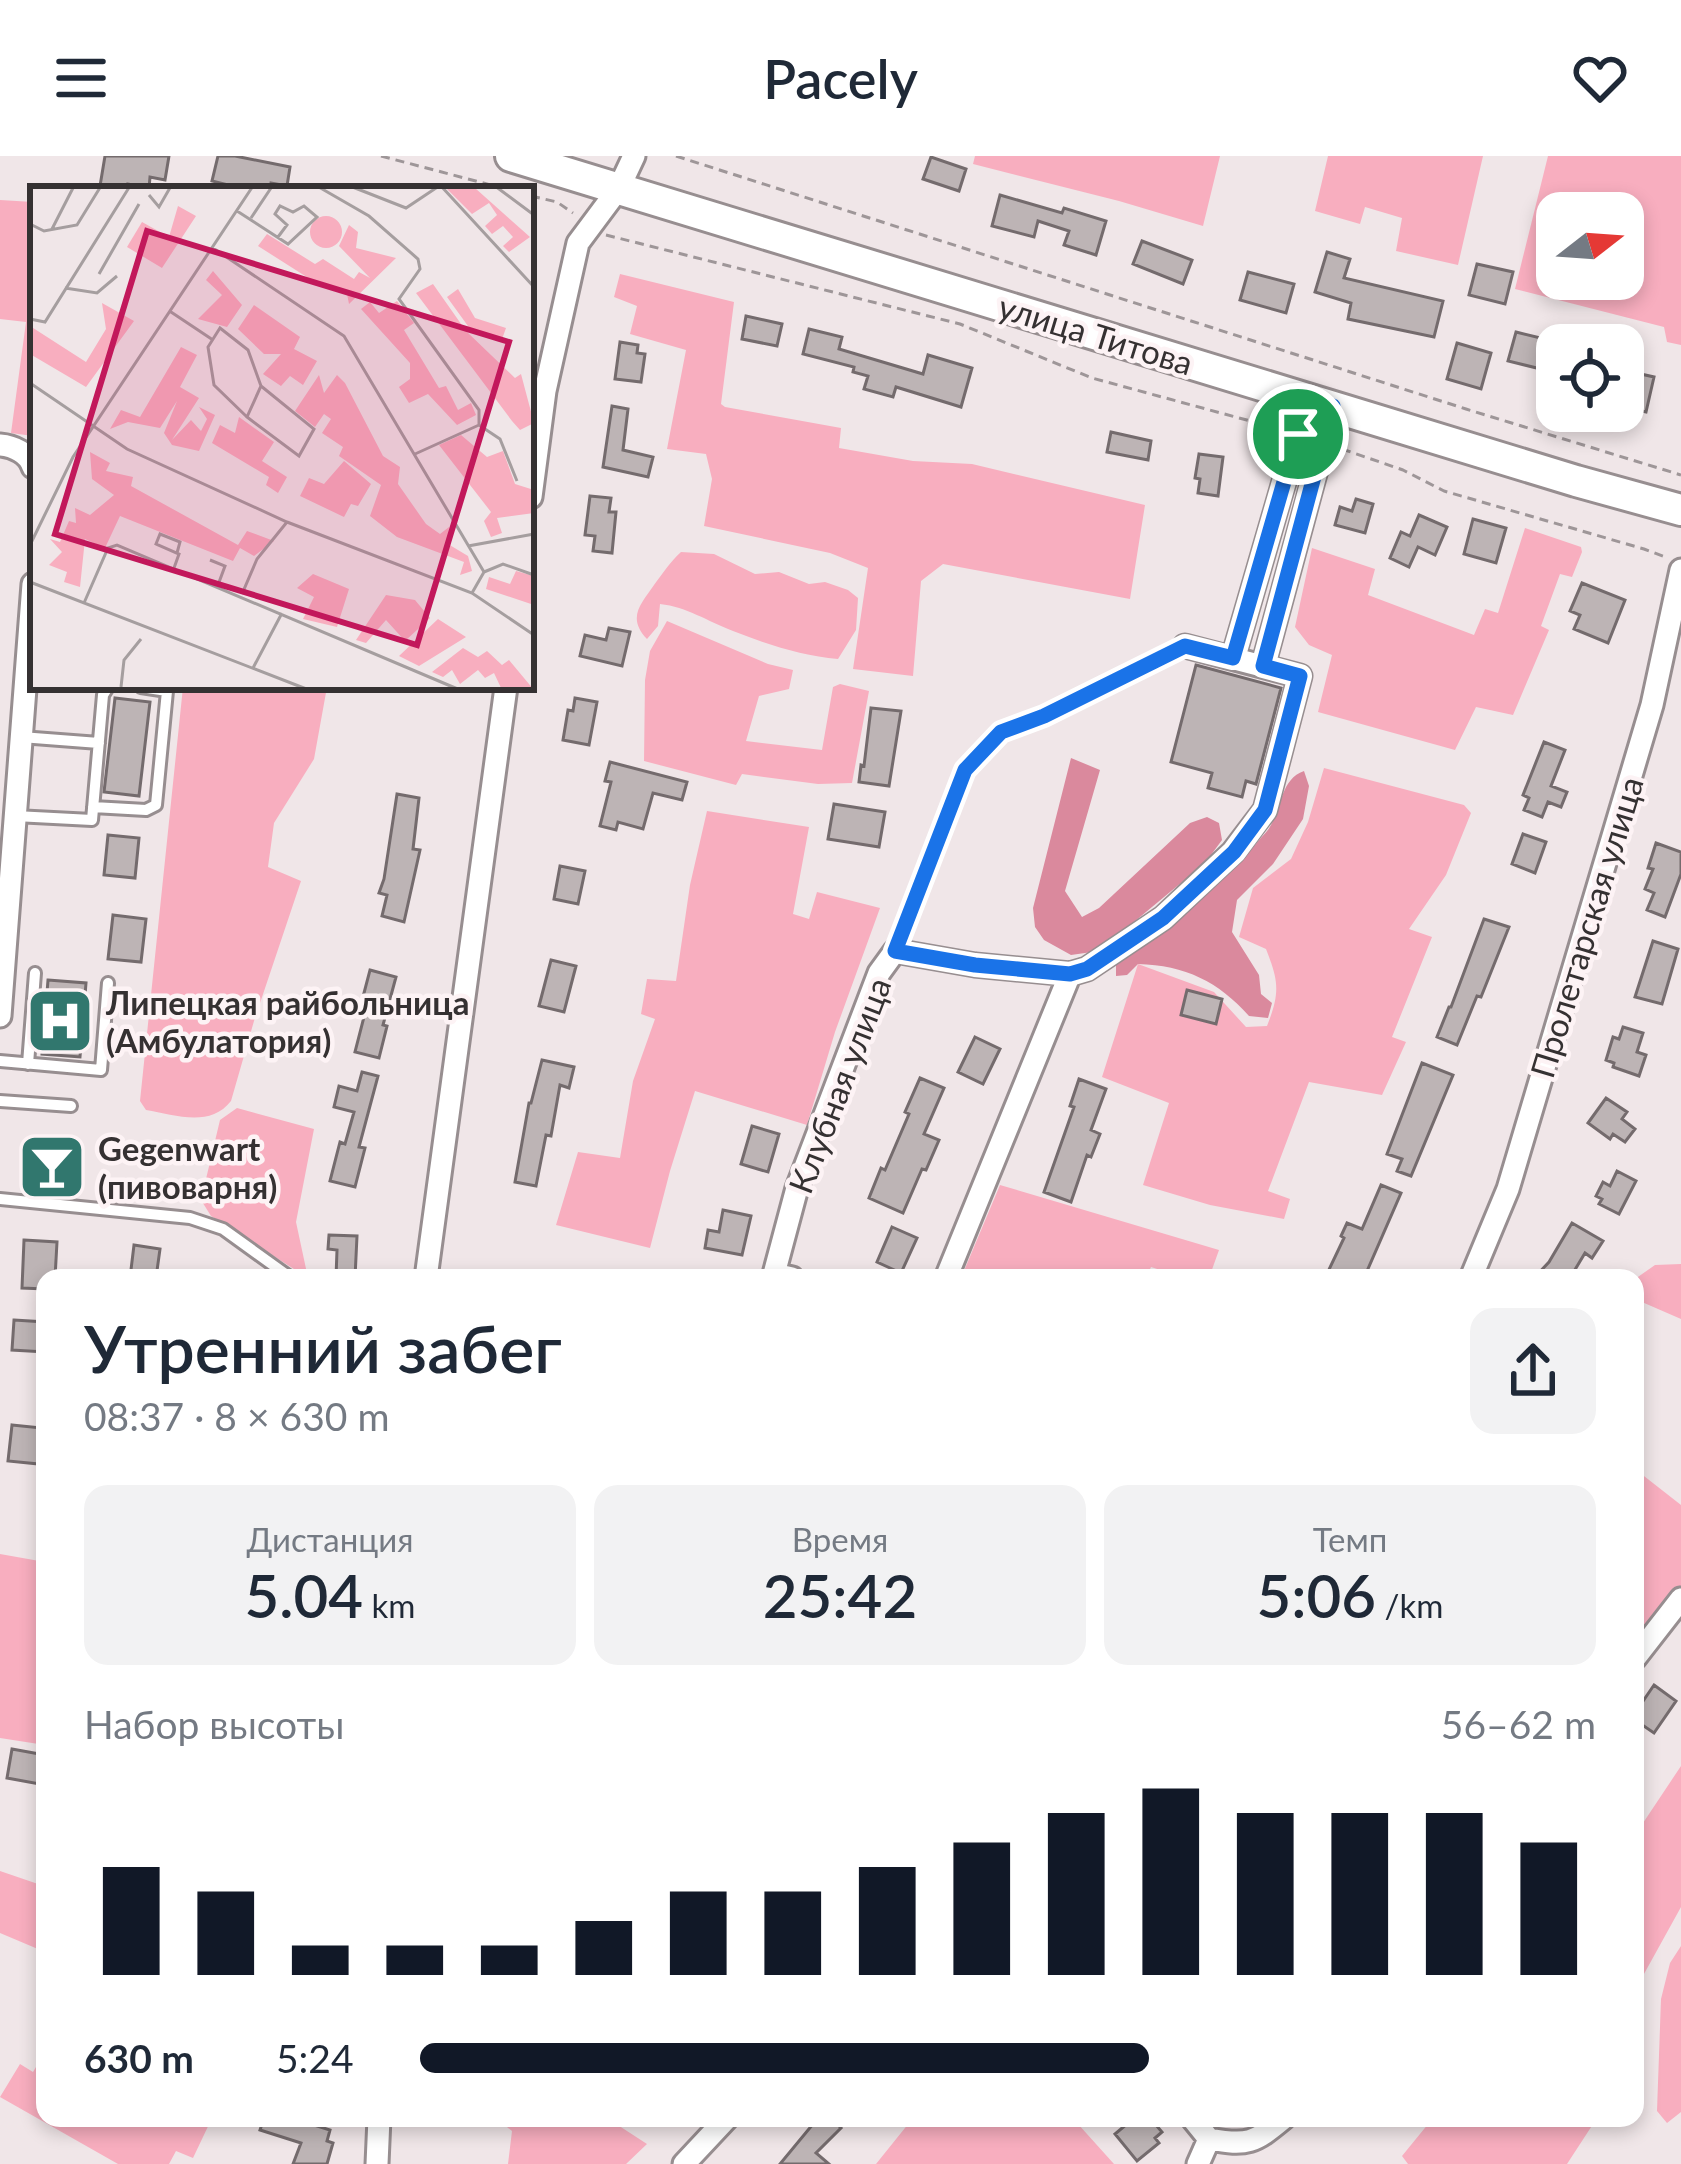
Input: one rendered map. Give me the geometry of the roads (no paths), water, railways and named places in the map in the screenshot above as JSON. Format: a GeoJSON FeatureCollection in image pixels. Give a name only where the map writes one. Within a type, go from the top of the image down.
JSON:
{"type":"FeatureCollection","features":[{"type":"Feature","properties":{"kind":"main road","name":"улица Титова"},"geometry":{"type":"LineString","coordinates":[[511,156],[1681,510]]}},
{"type":"Feature","properties":{"kind":"street"},"geometry":{"type":"LineString","coordinates":[[534,474],[545,391],[578,243],[619,188],[634,156]]}},
{"type":"Feature","properties":{"kind":"street"},"geometry":{"type":"LineString","coordinates":[[1233,658],[1298,434],[1320,403]]}},
{"type":"Feature","properties":{"kind":"street"},"geometry":{"type":"LineString","coordinates":[[1263,666],[1323,442],[1320,403]]}},
{"type":"Feature","properties":{"kind":"street"},"geometry":{"type":"LineString","coordinates":[[0,445],[12,446],[30,460]]}},
{"type":"Feature","properties":{"kind":"street","name":"Пролетарская улица"},"geometry":{"type":"LineString","coordinates":[[1475,1269],[1508,1189],[1652,705],[1681,567]]}},
{"type":"Feature","properties":{"kind":"street"},"geometry":{"type":"LineString","coordinates":[[0,1016],[30,622]]}},
{"type":"Feature","properties":{"kind":"street"},"geometry":{"type":"LineString","coordinates":[[950,1269],[1070,974],[1087,969],[1163,918],[1234,852],[1265,810],[1300,676],[1185,646]]}},
{"type":"Feature","properties":{"kind":"street"},"geometry":{"type":"LineString","coordinates":[[427,1269],[506,690]]}},
{"type":"Feature","properties":{"kind":"street","name":"Клубная улица"},"geometry":{"type":"LineString","coordinates":[[775,1269],[797,1188],[879,973],[895,951],[1070,974]]}},
{"type":"Feature","properties":{"kind":"street"},"geometry":{"type":"LineString","coordinates":[[1644,1646],[1681,1599]]}},
{"type":"Feature","properties":{"kind":"street"},"geometry":{"type":"LineString","coordinates":[[377,2164],[379,2127]]}},
{"type":"Feature","properties":{"kind":"street"},"geometry":{"type":"LineString","coordinates":[[684,2164],[719,2127]]}},
{"type":"Feature","properties":{"kind":"street"},"geometry":{"type":"LineString","coordinates":[[1199,2127],[1209,2139],[1235,2143],[1259,2138],[1273,2127]]}},
{"type":"Feature","properties":{"kind":"street"},"geometry":{"type":"LineString","coordinates":[[1198,2164],[1209,2139]]}},
{"type":"Feature","properties":{"kind":"lane"},"geometry":{"type":"LineString","coordinates":[[895,951],[965,770],[1001,732],[1044,716],[1185,646]]}},
{"type":"Feature","properties":{"kind":"lane"},"geometry":{"type":"LineString","coordinates":[[15,816],[92,820],[107,690]]}},
{"type":"Feature","properties":{"kind":"lane"},"geometry":{"type":"LineString","coordinates":[[93,807],[146,810],[156,805],[167,691],[160,690]]}},
{"type":"Feature","properties":{"kind":"lane"},"geometry":{"type":"LineString","coordinates":[[21,737],[99,743]]}},
{"type":"Feature","properties":{"kind":"lane"},"geometry":{"type":"LineString","coordinates":[[28,1064],[35,973]]}},
{"type":"Feature","properties":{"kind":"lane"},"geometry":{"type":"LineString","coordinates":[[0,1061],[101,1070],[108,983]]}},
{"type":"Feature","properties":{"kind":"lane"},"geometry":{"type":"LineString","coordinates":[[0,1101],[71,1106]]}},
{"type":"Feature","properties":{"kind":"lane"},"geometry":{"type":"LineString","coordinates":[[0,1199],[190,1218],[223,1229],[279,1269]]}},
{"type":"Feature","properties":{"kind":"place","name":"Липецкая райбольница (Амбулатория)"},"geometry":{"type":"Point","coordinates":[60,1021]}},
{"type":"Feature","properties":{"kind":"place","name":"Gegenwart (пивоварня)"},"geometry":{"type":"Point","coordinates":[52,1167]}}]}
